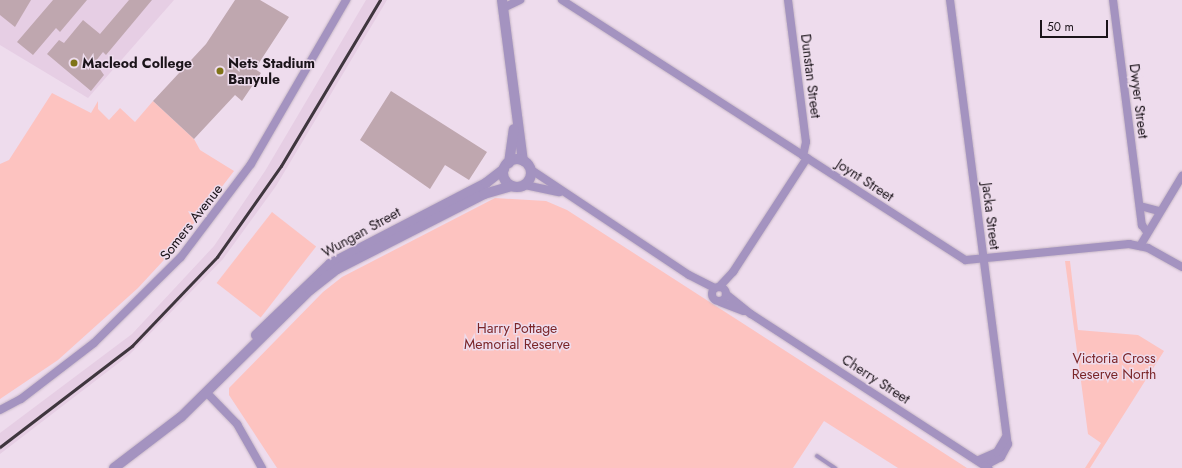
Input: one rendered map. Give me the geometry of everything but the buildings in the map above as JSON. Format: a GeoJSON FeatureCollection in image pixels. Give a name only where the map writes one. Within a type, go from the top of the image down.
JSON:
{"type":"FeatureCollection","features":[{"type":"Feature","properties":{"kind":"street","name":"Somers Avenue"},"geometry":{"type":"LineString","coordinates":[[0,410],[21,399],[94,343],[181,257],[251,164],[346,0]]}},
{"type":"Feature","properties":{"kind":"street"},"geometry":{"type":"LineString","coordinates":[[520,0],[503,4],[523,161],[530,169],[565,194],[689,274],[717,287]]}},
{"type":"Feature","properties":{"kind":"street","name":"Joynt Street"},"geometry":{"type":"LineString","coordinates":[[562,0],[963,258],[984,260],[1106,244],[1140,246],[1182,267]]}},
{"type":"Feature","properties":{"kind":"street","name":"Dunstan Street"},"geometry":{"type":"LineString","coordinates":[[720,302],[726,293],[733,272],[805,157],[806,142],[788,0]]}},
{"type":"Feature","properties":{"kind":"street","name":"Jacka Street"},"geometry":{"type":"LineString","coordinates":[[950,0],[1006,436],[1004,453],[984,465]]}},
{"type":"Feature","properties":{"kind":"street","name":"Dwyer Street"},"geometry":{"type":"LineString","coordinates":[[1113,0],[1140,206],[1147,232]]}},
{"type":"Feature","properties":{"kind":"street"},"geometry":{"type":"LineString","coordinates":[[516,106],[506,166],[506,180],[512,186],[539,185],[565,194]]}},
{"type":"Feature","properties":{"kind":"street"},"geometry":{"type":"LineString","coordinates":[[506,166],[523,161]]}},
{"type":"Feature","properties":{"kind":"street","name":"Wungan Street"},"geometry":{"type":"LineString","coordinates":[[234,364],[267,323],[330,264],[486,183],[506,166]]}},
{"type":"Feature","properties":{"kind":"street"},"geometry":{"type":"LineString","coordinates":[[525,185],[530,178],[530,169]]}},
{"type":"Feature","properties":{"kind":"street"},"geometry":{"type":"LineString","coordinates":[[1140,246],[1159,212],[1182,176]]}},
{"type":"Feature","properties":{"kind":"street","name":"Wungan Street"},"geometry":{"type":"LineString","coordinates":[[114,468],[171,426],[234,364],[337,268],[484,194],[512,186]]}},
{"type":"Feature","properties":{"kind":"street"},"geometry":{"type":"LineString","coordinates":[[1140,206],[1159,212]]}},
{"type":"Feature","properties":{"kind":"street","name":"Dunstan Street"},"geometry":{"type":"LineString","coordinates":[[711,296],[717,287],[733,272]]}},
{"type":"Feature","properties":{"kind":"street"},"geometry":{"type":"LineString","coordinates":[[689,274],[711,296]]}},
{"type":"Feature","properties":{"kind":"street","name":"Cherry Street"},"geometry":{"type":"LineString","coordinates":[[717,287],[751,314],[984,465],[997,468]]}},
{"type":"Feature","properties":{"kind":"street","name":"Cherry Street"},"geometry":{"type":"LineString","coordinates":[[711,296],[720,302],[751,314]]}},
{"type":"Feature","properties":{"kind":"street"},"geometry":{"type":"LineString","coordinates":[[206,392],[237,424],[262,468]]}},
{"type":"Feature","properties":{"kind":"lane"},"geometry":{"type":"LineString","coordinates":[[817,456],[835,468]]}},
{"type":"Feature","properties":{"kind":"shaded area","name":"Macleod College"},"geometry":{"type":"Polygon","coordinates":[[[0,0],[174,0],[88,98],[0,45],[0,0]]]}},
{"type":"Feature","properties":{"kind":"shaded area"},"geometry":{"type":"Polygon","coordinates":[[[366,0],[387,0],[276,186],[223,259],[129,355],[0,454],[0,433],[132,334],[214,246],[265,171],[366,0]]]}},
{"type":"Feature","properties":{"kind":"green space"},"geometry":{"type":"Polygon","coordinates":[[[52,93],[91,113],[98,101],[98,109],[109,120],[120,108],[135,122],[153,101],[194,139],[200,150],[234,171],[175,248],[138,288],[58,360],[0,399],[0,164],[9,160],[52,93]]]}},
{"type":"Feature","properties":{"kind":"green space","name":"Harry Pottage Memorial Reserve"},"geometry":{"type":"Polygon","coordinates":[[[495,198],[546,201],[567,210],[967,468],[898,468],[824,421],[793,468],[277,468],[229,395],[229,388],[323,292],[342,277],[495,198]]]}},
{"type":"Feature","properties":{"kind":"green space"},"geometry":{"type":"Polygon","coordinates":[[[272,212],[316,246],[261,317],[217,283],[272,212]]]}},
{"type":"Feature","properties":{"kind":"green space","name":"Victoria Cross Reserve North"},"geometry":{"type":"Polygon","coordinates":[[[1065,261],[1070,261],[1078,330],[1138,335],[1164,351],[1090,468],[1085,468],[1101,443],[1088,434],[1065,261]]]}},
{"type":"Feature","properties":{"kind":"railway"},"geometry":{"type":"LineString","coordinates":[[0,447],[132,346],[217,257],[281,166],[380,0]]}},
{"type":"Feature","properties":{"kind":"place","name":"Macleod College"},"geometry":{"type":"Point","coordinates":[74,63]}},
{"type":"Feature","properties":{"kind":"place","name":"Nets Stadium Banyule"},"geometry":{"type":"Point","coordinates":[220,71]}}]}
